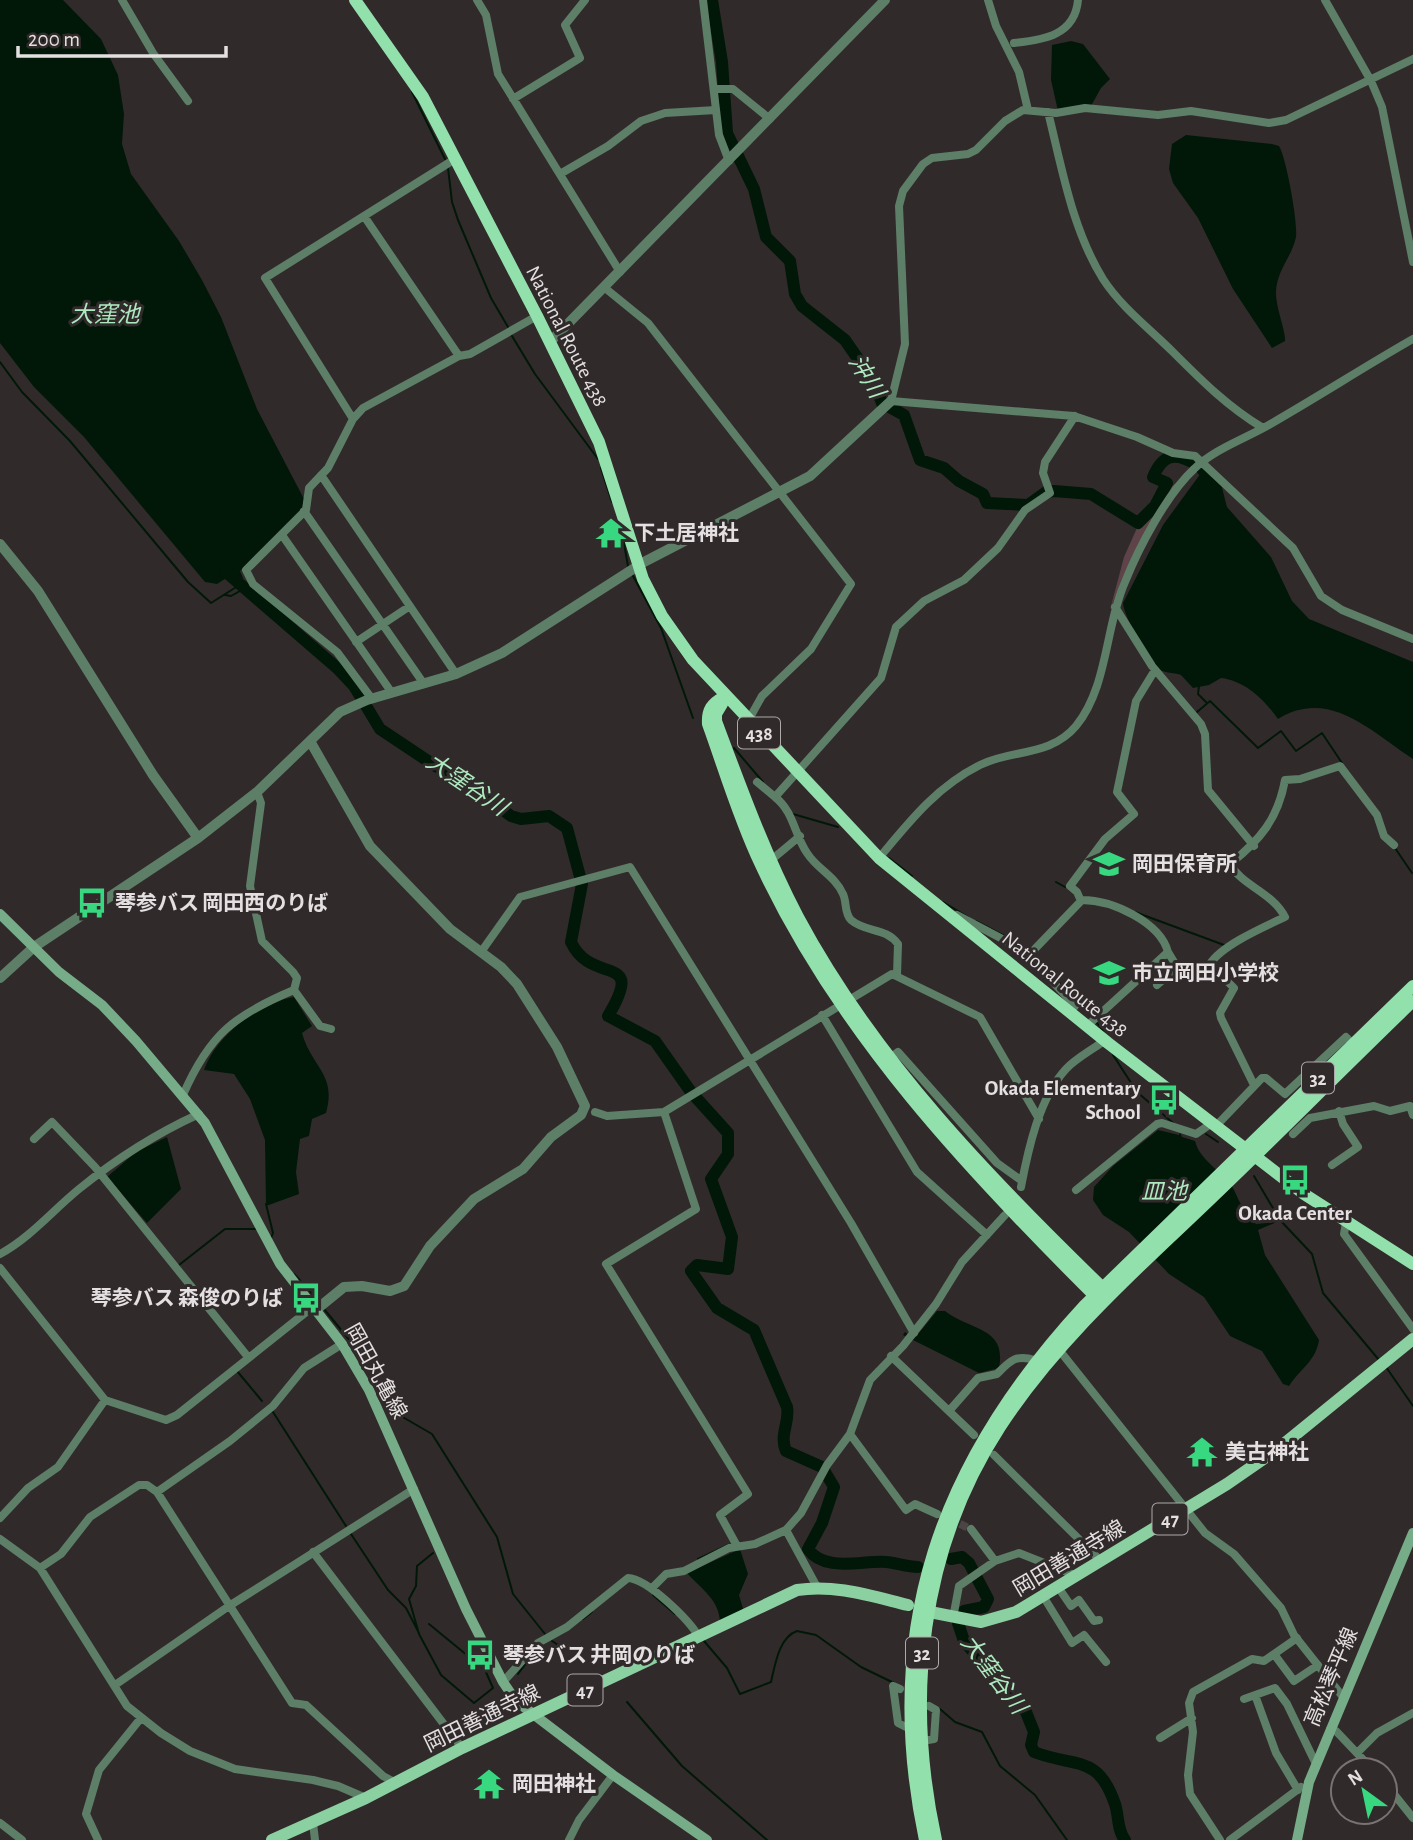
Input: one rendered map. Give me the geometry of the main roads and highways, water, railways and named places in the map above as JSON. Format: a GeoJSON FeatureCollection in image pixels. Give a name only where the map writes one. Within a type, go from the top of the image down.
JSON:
{"type":"FeatureCollection","features":[{"type":"Feature","properties":{"kind":"highway","name":"National Route 438"},"geometry":{"type":"LineString","coordinates":[[355,0],[409,73],[449,162],[537,316],[599,442],[633,569],[682,648],[797,774],[879,858],[1070,1013],[1214,1125],[1346,1223],[1413,1264]]}},
{"type":"Feature","properties":{"kind":"highway","name":"438"},"geometry":{"type":"LineString","coordinates":[[724,696],[716,713],[716,721],[770,861],[844,1002],[958,1138],[1103,1295]]}},
{"type":"Feature","properties":{"kind":"highway","name":"438"},"geometry":{"type":"LineString","coordinates":[[724,696],[707,714],[708,724],[744,823],[776,895],[844,1002],[911,1099],[1103,1295]]}},
{"type":"Feature","properties":{"kind":"highway","name":"32"},"geometry":{"type":"LineString","coordinates":[[925,1840],[911,1729],[912,1655],[934,1546],[967,1466],[1000,1409],[1035,1360],[1227,1175],[1413,986]]}},
{"type":"Feature","properties":{"kind":"highway","name":"32"},"geometry":{"type":"LineString","coordinates":[[1250,1151],[1413,1001]]}},
{"type":"Feature","properties":{"kind":"highway","name":"32"},"geometry":{"type":"LineString","coordinates":[[936,1840],[922,1741],[922,1656],[927,1616],[943,1549],[988,1448],[1023,1395],[1103,1295]]}},
{"type":"Feature","properties":{"kind":"main road","name":"岡田丸亀線"},"geometry":{"type":"LineString","coordinates":[[0,914],[102,1005],[198,1114],[280,1264],[319,1306],[369,1390],[503,1682],[532,1715],[707,1840]]}},
{"type":"Feature","properties":{"kind":"main road","name":"岡田善通寺線"},"geometry":{"type":"LineString","coordinates":[[935,1613],[981,1622],[1003,1618],[1043,1596],[1186,1510],[1279,1448],[1413,1339]]}},
{"type":"Feature","properties":{"kind":"main road","name":"高松琴平線"},"geometry":{"type":"LineString","coordinates":[[1297,1840],[1309,1782],[1413,1533]]}},
{"type":"Feature","properties":{"kind":"main road","name":"岡田善通寺線"},"geometry":{"type":"LineString","coordinates":[[272,1840],[397,1784],[461,1748],[782,1596],[817,1587],[908,1605]]}},
{"type":"Feature","properties":{"kind":"water","name":"大窪池"},"geometry":{"type":"Polygon","coordinates":[[[0,0],[63,0],[101,39],[118,75],[124,114],[122,144],[131,174],[179,241],[202,280],[221,317],[257,409],[304,499],[302,508],[240,571],[243,578],[235,584],[228,577],[217,584],[205,582],[84,437],[34,387],[0,343],[0,0]]]}},
{"type":"Feature","properties":{"kind":"water"},"geometry":{"type":"Polygon","coordinates":[[[1071,41],[1083,44],[1110,79],[1101,88],[1091,106],[1058,111],[1051,80],[1052,45],[1071,41]]]}},
{"type":"Feature","properties":{"kind":"water"},"geometry":{"type":"Polygon","coordinates":[[[1186,135],[1272,144],[1279,146],[1282,152],[1293,205],[1296,237],[1281,271],[1276,293],[1285,341],[1272,348],[1233,289],[1198,218],[1173,183],[1169,169],[1172,144],[1186,135]]]}},
{"type":"Feature","properties":{"kind":"water"},"geometry":{"type":"Polygon","coordinates":[[[1201,473],[1208,478],[1212,475],[1221,484],[1227,507],[1271,557],[1292,601],[1309,619],[1413,662],[1413,759],[1366,726],[1332,710],[1297,710],[1278,719],[1260,698],[1238,683],[1221,678],[1209,685],[1193,688],[1181,675],[1162,671],[1152,662],[1131,626],[1123,603],[1163,525],[1201,473]]]}},
{"type":"Feature","properties":{"kind":"water"},"geometry":{"type":"Polygon","coordinates":[[[294,997],[312,1026],[302,1033],[326,1080],[329,1100],[326,1113],[312,1119],[309,1136],[300,1139],[296,1172],[299,1194],[266,1206],[265,1140],[250,1099],[234,1074],[204,1070],[218,1045],[240,1023],[266,1006],[294,997]]]}},
{"type":"Feature","properties":{"kind":"water","name":"皿池"},"geometry":{"type":"Polygon","coordinates":[[[1158,1130],[1179,1135],[1180,1132],[1182,1137],[1195,1141],[1202,1155],[1230,1184],[1256,1224],[1277,1222],[1258,1230],[1265,1255],[1319,1340],[1311,1359],[1289,1386],[1283,1384],[1262,1351],[1230,1336],[1204,1297],[1169,1274],[1129,1232],[1103,1215],[1093,1200],[1094,1187],[1113,1166],[1158,1130]]]}},
{"type":"Feature","properties":{"kind":"water"},"geometry":{"type":"Polygon","coordinates":[[[167,1137],[181,1189],[147,1223],[107,1177],[136,1152],[167,1137]]]}},
{"type":"Feature","properties":{"kind":"water"},"geometry":{"type":"Polygon","coordinates":[[[937,1311],[945,1311],[992,1337],[998,1345],[999,1368],[979,1373],[903,1335],[905,1332],[914,1339],[937,1311]]]}},
{"type":"Feature","properties":{"kind":"water"},"geometry":{"type":"Polygon","coordinates":[[[740,1549],[748,1574],[739,1595],[744,1612],[720,1623],[713,1601],[687,1573],[740,1549]]]}},
{"type":"Feature","properties":{"kind":"waterway","name":"沖川"},"geometry":{"type":"LineString","coordinates":[[712,0],[722,62],[727,133],[754,189],[766,237],[790,261],[795,294],[802,306],[845,340],[874,382],[882,403],[904,415],[920,460],[944,468],[959,481],[983,494],[987,503],[1028,505],[1046,492],[1054,491],[1091,494],[1138,523],[1155,506],[1167,483],[1153,477],[1160,464],[1174,457],[1194,463]]}},
{"type":"Feature","properties":{"kind":"waterway"},"geometry":{"type":"LineString","coordinates":[[412,92],[445,159]]}},
{"type":"Feature","properties":{"kind":"waterway"},"geometry":{"type":"LineString","coordinates":[[448,168],[452,202],[458,220],[491,298],[508,327]]}},
{"type":"Feature","properties":{"kind":"waterway"},"geometry":{"type":"LineString","coordinates":[[512,336],[535,374],[598,459]]}},
{"type":"Feature","properties":{"kind":"waterway"},"geometry":{"type":"LineString","coordinates":[[0,362],[22,392],[70,441],[188,582],[211,603],[241,584]]}},
{"type":"Feature","properties":{"kind":"waterway"},"geometry":{"type":"LineString","coordinates":[[601,468],[612,502]]}},
{"type":"Feature","properties":{"kind":"waterway","name":"沖川"},"geometry":{"type":"LineString","coordinates":[[1202,469],[1206,474],[1204,492]]}},
{"type":"Feature","properties":{"kind":"waterway"},"geometry":{"type":"LineString","coordinates":[[623,538],[628,566]]}},
{"type":"Feature","properties":{"kind":"waterway","name":"大窪谷川"},"geometry":{"type":"LineString","coordinates":[[226,572],[337,668],[354,686],[380,729],[437,767],[453,773],[511,816],[521,819],[549,816],[567,828],[582,884],[571,942],[580,955],[619,976],[622,983],[608,1016],[655,1041],[691,1092],[728,1133],[728,1154],[711,1179],[732,1237],[728,1269],[697,1265],[691,1271],[717,1308],[754,1330],[787,1407],[784,1439],[786,1451],[822,1467],[834,1487],[822,1523],[808,1549],[824,1561],[834,1563],[886,1562],[918,1567]]}},
{"type":"Feature","properties":{"kind":"waterway"},"geometry":{"type":"LineString","coordinates":[[632,574],[661,628],[693,718]]}},
{"type":"Feature","properties":{"kind":"waterway"},"geometry":{"type":"LineString","coordinates":[[225,595],[231,596],[240,591],[241,585]]}},
{"type":"Feature","properties":{"kind":"waterway"},"geometry":{"type":"LineString","coordinates":[[1199,686],[1198,694],[1206,702]]}},
{"type":"Feature","properties":{"kind":"waterway"},"geometry":{"type":"LineString","coordinates":[[1197,712],[1210,701],[1258,748],[1281,731],[1296,751],[1322,733],[1342,763]]}},
{"type":"Feature","properties":{"kind":"waterway"},"geometry":{"type":"LineString","coordinates":[[734,748],[763,782]]}},
{"type":"Feature","properties":{"kind":"waterway"},"geometry":{"type":"LineString","coordinates":[[793,814],[838,827]]}},
{"type":"Feature","properties":{"kind":"waterway"},"geometry":{"type":"LineString","coordinates":[[1395,848],[1412,873]]}},
{"type":"Feature","properties":{"kind":"waterway"},"geometry":{"type":"LineString","coordinates":[[889,858],[912,876]]}},
{"type":"Feature","properties":{"kind":"waterway"},"geometry":{"type":"LineString","coordinates":[[1056,882],[1065,887]]}},
{"type":"Feature","properties":{"kind":"waterway"},"geometry":{"type":"LineString","coordinates":[[943,902],[968,917]]}},
{"type":"Feature","properties":{"kind":"waterway"},"geometry":{"type":"LineString","coordinates":[[1135,912],[1224,945]]}},
{"type":"Feature","properties":{"kind":"waterway"},"geometry":{"type":"LineString","coordinates":[[976,921],[1027,948]]}},
{"type":"Feature","properties":{"kind":"waterway"},"geometry":{"type":"LineString","coordinates":[[1033,954],[1075,1000]]}},
{"type":"Feature","properties":{"kind":"waterway"},"geometry":{"type":"LineString","coordinates":[[1082,1007],[1091,1016]]}},
{"type":"Feature","properties":{"kind":"waterway"},"geometry":{"type":"LineString","coordinates":[[1097,1023],[1104,1032]]}},
{"type":"Feature","properties":{"kind":"waterway"},"geometry":{"type":"LineString","coordinates":[[1113,1055],[1137,1092],[1173,1123]]}},
{"type":"Feature","properties":{"kind":"waterway"},"geometry":{"type":"LineString","coordinates":[[1206,1134],[1218,1142]]}},
{"type":"Feature","properties":{"kind":"waterway"},"geometry":{"type":"LineString","coordinates":[[1254,1176],[1280,1220],[1312,1254],[1323,1293],[1379,1360]]}},
{"type":"Feature","properties":{"kind":"waterway"},"geometry":{"type":"LineString","coordinates":[[266,1204],[273,1233],[271,1238]]}},
{"type":"Feature","properties":{"kind":"waterway"},"geometry":{"type":"LineString","coordinates":[[179,1265],[225,1229],[256,1229]]}},
{"type":"Feature","properties":{"kind":"waterway"},"geometry":{"type":"LineString","coordinates":[[294,1274],[319,1301]]}},
{"type":"Feature","properties":{"kind":"waterway"},"geometry":{"type":"LineString","coordinates":[[324,1309],[356,1348],[394,1412],[432,1434],[497,1537],[513,1594],[545,1634]]}},
{"type":"Feature","properties":{"kind":"waterway"},"geometry":{"type":"LineString","coordinates":[[1386,1367],[1413,1406]]}},
{"type":"Feature","properties":{"kind":"waterway"},"geometry":{"type":"LineString","coordinates":[[237,1371],[262,1401]]}},
{"type":"Feature","properties":{"kind":"waterway"},"geometry":{"type":"LineString","coordinates":[[273,1412],[346,1526]]}},
{"type":"Feature","properties":{"kind":"waterway"},"geometry":{"type":"LineString","coordinates":[[351,1534],[388,1590],[406,1608],[419,1633]]}},
{"type":"Feature","properties":{"kind":"waterway"},"geometry":{"type":"LineString","coordinates":[[698,1559],[728,1545]]}},
{"type":"Feature","properties":{"kind":"waterway"},"geometry":{"type":"LineString","coordinates":[[429,1624],[485,1670],[493,1688],[474,1703],[441,1675],[419,1634],[409,1599],[416,1586],[417,1566],[433,1553]]}},
{"type":"Feature","properties":{"kind":"waterway","name":"大窪谷川"},"geometry":{"type":"LineString","coordinates":[[951,1559],[962,1557],[969,1563],[988,1599],[984,1607],[964,1611]]}},
{"type":"Feature","properties":{"kind":"waterway"},"geometry":{"type":"LineString","coordinates":[[653,1595],[675,1614]]}},
{"type":"Feature","properties":{"kind":"waterway"},"geometry":{"type":"LineString","coordinates":[[583,1619],[592,1612]]}},
{"type":"Feature","properties":{"kind":"waterway","name":"大窪谷川"},"geometry":{"type":"LineString","coordinates":[[958,1623],[964,1641],[1026,1712],[1034,1732],[1031,1745],[1034,1752],[1084,1765],[1101,1777],[1115,1804],[1119,1827],[1125,1840]]}},
{"type":"Feature","properties":{"kind":"waterway"},"geometry":{"type":"LineString","coordinates":[[704,1641],[727,1668],[740,1694],[771,1682],[782,1645],[797,1631],[816,1635],[861,1667],[894,1683]]}},
{"type":"Feature","properties":{"kind":"waterway"},"geometry":{"type":"LineString","coordinates":[[552,1641],[561,1647]]}},
{"type":"Feature","properties":{"kind":"waterway"},"geometry":{"type":"LineString","coordinates":[[518,1674],[533,1654]]}},
{"type":"Feature","properties":{"kind":"waterway"},"geometry":{"type":"LineString","coordinates":[[627,1702],[682,1766],[767,1840]]}},
{"type":"Feature","properties":{"kind":"waterway"},"geometry":{"type":"LineString","coordinates":[[940,1709],[955,1722],[982,1732],[1000,1766],[1035,1795],[1067,1840]]}},
{"type":"Feature","properties":{"kind":"tunnel"},"geometry":{"type":"LineString","coordinates":[[949,1519],[971,1529]]}},
{"type":"Feature","properties":{"kind":"place","name":"下土居神社"},"geometry":{"type":"Point","coordinates":[611,533]}},
{"type":"Feature","properties":{"kind":"place","name":"岡田保育所"},"geometry":{"type":"Point","coordinates":[1109,864]}},
{"type":"Feature","properties":{"kind":"place","name":"琴参バス 岡田西のりば"},"geometry":{"type":"Point","coordinates":[92,903]}},
{"type":"Feature","properties":{"kind":"place","name":"市立岡田小学校"},"geometry":{"type":"Point","coordinates":[1109,973]}},
{"type":"Feature","properties":{"kind":"place","name":"Okada Elementary School"},"geometry":{"type":"Point","coordinates":[1164,1100]}},
{"type":"Feature","properties":{"kind":"place","name":"Okada Center"},"geometry":{"type":"Point","coordinates":[1295,1180]}},
{"type":"Feature","properties":{"kind":"place","name":"琴参バス 森俊のりば"},"geometry":{"type":"Point","coordinates":[306,1298]}},
{"type":"Feature","properties":{"kind":"place","name":"美古神社"},"geometry":{"type":"Point","coordinates":[1202,1452]}},
{"type":"Feature","properties":{"kind":"place","name":"琴参バス 井岡のりば"},"geometry":{"type":"Point","coordinates":[480,1655]}},
{"type":"Feature","properties":{"kind":"place","name":"岡田神社"},"geometry":{"type":"Point","coordinates":[489,1784]}}]}
